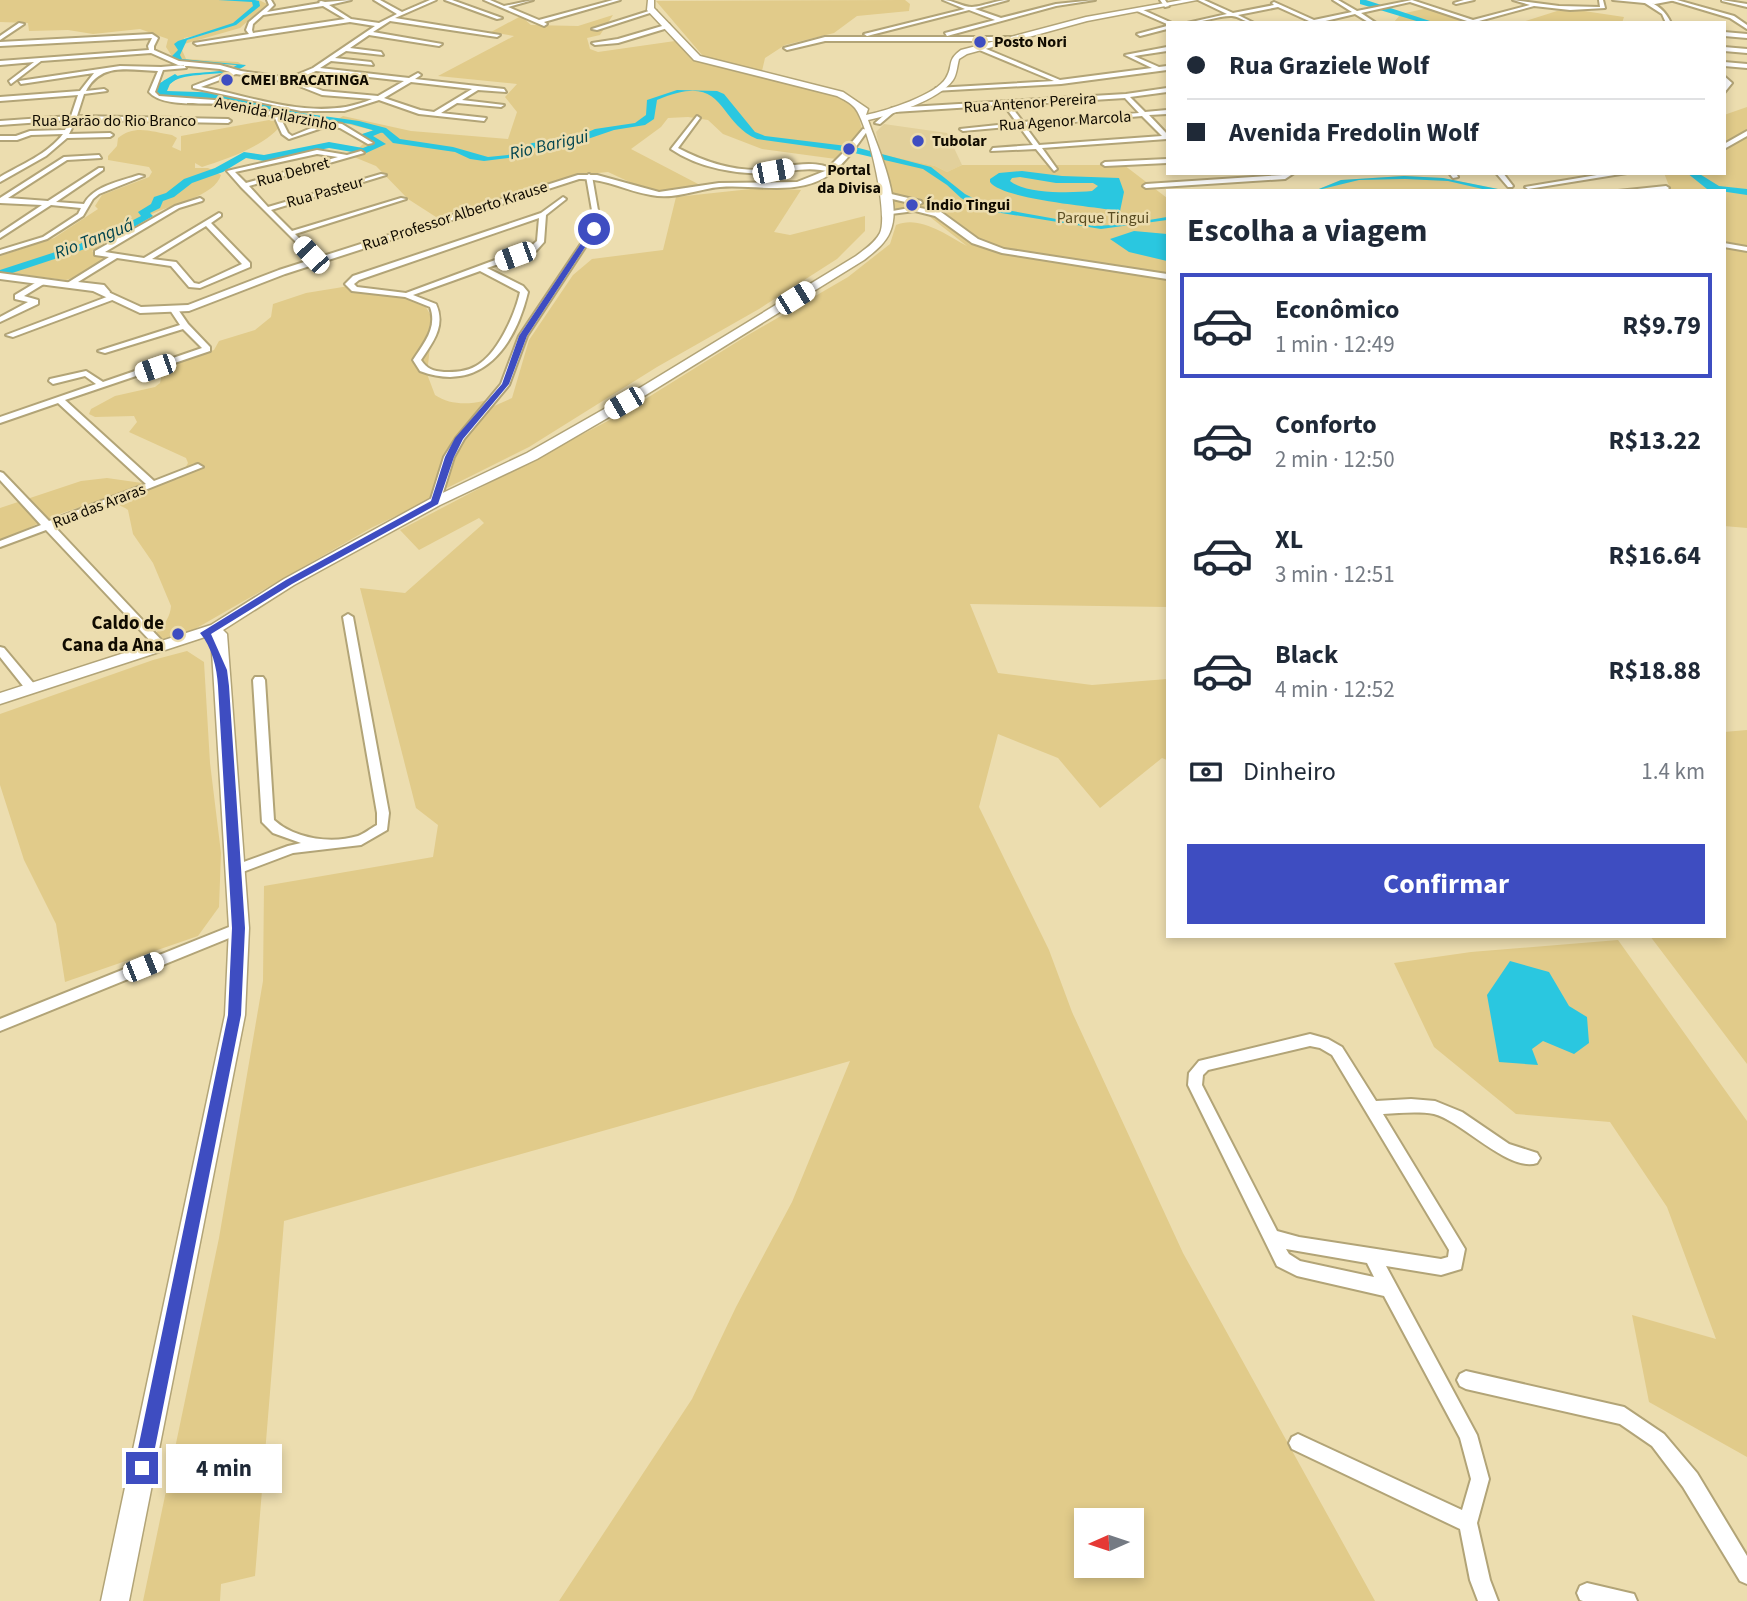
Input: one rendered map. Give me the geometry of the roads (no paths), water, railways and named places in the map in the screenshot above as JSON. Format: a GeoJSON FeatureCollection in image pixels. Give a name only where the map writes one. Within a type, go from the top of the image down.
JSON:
{"type":"FeatureCollection","features":[{"type":"Feature","properties":{"kind":"main road"},"geometry":{"type":"LineString","coordinates":[[0,699],[179,640],[213,633],[248,608],[435,502],[532,456],[612,410],[874,248],[893,208],[882,192],[865,117],[856,104],[840,94],[814,86],[697,58],[650,8],[651,0]]}},
{"type":"Feature","properties":{"kind":"main road"},"geometry":{"type":"LineString","coordinates":[[865,117],[889,111],[936,90],[950,78],[955,58],[964,52],[1086,19],[1194,0]]}},
{"type":"Feature","properties":{"kind":"main road"},"geometry":{"type":"LineString","coordinates":[[865,117],[865,130],[871,144]]}},
{"type":"Feature","properties":{"kind":"main road"},"geometry":{"type":"LineString","coordinates":[[115,1601],[234,1015],[239,928],[222,670],[213,633]]}},
{"type":"Feature","properties":{"kind":"street"},"geometry":{"type":"LineString","coordinates":[[252,35],[249,30],[251,23],[264,15],[272,5],[269,0]]}},
{"type":"Feature","properties":{"kind":"street"},"geometry":{"type":"LineString","coordinates":[[318,0],[349,20]]}},
{"type":"Feature","properties":{"kind":"street"},"geometry":{"type":"LineString","coordinates":[[264,15],[349,0]]}},
{"type":"Feature","properties":{"kind":"street"},"geometry":{"type":"LineString","coordinates":[[376,0],[400,13]]}},
{"type":"Feature","properties":{"kind":"street"},"geometry":{"type":"LineString","coordinates":[[290,80],[315,69],[389,19],[434,0]]}},
{"type":"Feature","properties":{"kind":"street"},"geometry":{"type":"LineString","coordinates":[[447,0],[499,18]]}},
{"type":"Feature","properties":{"kind":"street"},"geometry":{"type":"LineString","coordinates":[[486,0],[542,23],[618,0]]}},
{"type":"Feature","properties":{"kind":"street"},"geometry":{"type":"LineString","coordinates":[[504,7],[531,0]]}},
{"type":"Feature","properties":{"kind":"street"},"geometry":{"type":"LineString","coordinates":[[945,0],[1001,20]]}},
{"type":"Feature","properties":{"kind":"street"},"geometry":{"type":"LineString","coordinates":[[848,39],[1006,0]]}},
{"type":"Feature","properties":{"kind":"street"},"geometry":{"type":"LineString","coordinates":[[933,38],[1056,5],[1093,0]]}},
{"type":"Feature","properties":{"kind":"street"},"geometry":{"type":"LineString","coordinates":[[1200,0],[1248,21]]}},
{"type":"Feature","properties":{"kind":"street"},"geometry":{"type":"LineString","coordinates":[[1267,0],[1313,21]]}},
{"type":"Feature","properties":{"kind":"street"},"geometry":{"type":"LineString","coordinates":[[1335,0],[1371,21]]}},
{"type":"Feature","properties":{"kind":"street"},"geometry":{"type":"LineString","coordinates":[[1457,4],[1472,0]]}},
{"type":"Feature","properties":{"kind":"street"},"geometry":{"type":"LineString","coordinates":[[1515,0],[1534,5],[1581,9],[1602,8],[1601,0]]}},
{"type":"Feature","properties":{"kind":"street"},"geometry":{"type":"LineString","coordinates":[[1479,21],[1556,0]]}},
{"type":"Feature","properties":{"kind":"street"},"geometry":{"type":"LineString","coordinates":[[1616,0],[1673,0],[1732,17],[1747,27]]}},
{"type":"Feature","properties":{"kind":"street"},"geometry":{"type":"LineString","coordinates":[[1724,0],[1747,6]]}},
{"type":"Feature","properties":{"kind":"street"},"geometry":{"type":"LineString","coordinates":[[1319,21],[1408,1],[1473,21]]}},
{"type":"Feature","properties":{"kind":"street"},"geometry":{"type":"LineString","coordinates":[[1651,1],[1668,21]]}},
{"type":"Feature","properties":{"kind":"street"},"geometry":{"type":"LineString","coordinates":[[1198,21],[1279,5]]}},
{"type":"Feature","properties":{"kind":"street"},"geometry":{"type":"LineString","coordinates":[[1139,10],[1166,21]]}},
{"type":"Feature","properties":{"kind":"street"},"geometry":{"type":"LineString","coordinates":[[595,29],[654,11]]}},
{"type":"Feature","properties":{"kind":"street"},"geometry":{"type":"LineString","coordinates":[[389,19],[497,35]]}},
{"type":"Feature","properties":{"kind":"street"},"geometry":{"type":"LineString","coordinates":[[197,43],[349,20],[379,25]]}},
{"type":"Feature","properties":{"kind":"street"},"geometry":{"type":"LineString","coordinates":[[2,35],[21,24]]}},
{"type":"Feature","properties":{"kind":"street"},"geometry":{"type":"LineString","coordinates":[[596,43],[618,41],[669,26]]}},
{"type":"Feature","properties":{"kind":"street"},"geometry":{"type":"LineString","coordinates":[[1140,34],[1166,28]]}},
{"type":"Feature","properties":{"kind":"street"},"geometry":{"type":"LineString","coordinates":[[652,31],[662,40]]}},
{"type":"Feature","properties":{"kind":"street"},"geometry":{"type":"LineString","coordinates":[[365,34],[439,44]]}},
{"type":"Feature","properties":{"kind":"street"},"geometry":{"type":"LineString","coordinates":[[1726,34],[1747,36]]}},
{"type":"Feature","properties":{"kind":"street"},"geometry":{"type":"LineString","coordinates":[[0,44],[144,36],[155,38],[150,46],[152,51]]}},
{"type":"Feature","properties":{"kind":"street"},"geometry":{"type":"LineString","coordinates":[[787,48],[825,39],[1013,39]]}},
{"type":"Feature","properties":{"kind":"street"},"geometry":{"type":"LineString","coordinates":[[992,39],[1001,42]]}},
{"type":"Feature","properties":{"kind":"street"},"geometry":{"type":"LineString","coordinates":[[979,48],[1061,82]]}},
{"type":"Feature","properties":{"kind":"street"},"geometry":{"type":"LineString","coordinates":[[345,49],[381,54]]}},
{"type":"Feature","properties":{"kind":"street"},"geometry":{"type":"LineString","coordinates":[[1158,69],[1128,55],[1166,49]]}},
{"type":"Feature","properties":{"kind":"street"},"geometry":{"type":"LineString","coordinates":[[1726,49],[1747,51]]}},
{"type":"Feature","properties":{"kind":"street"},"geometry":{"type":"LineString","coordinates":[[109,57],[152,51],[178,63],[290,80],[312,89],[379,99],[407,109],[484,119]]}},
{"type":"Feature","properties":{"kind":"street"},"geometry":{"type":"LineString","coordinates":[[11,54],[21,53]]}},
{"type":"Feature","properties":{"kind":"street"},"geometry":{"type":"LineString","coordinates":[[73,63],[82,55]]}},
{"type":"Feature","properties":{"kind":"street"},"geometry":{"type":"LineString","coordinates":[[1,62],[82,55],[153,63],[145,68]]}},
{"type":"Feature","properties":{"kind":"street"},"geometry":{"type":"LineString","coordinates":[[109,57],[117,69]]}},
{"type":"Feature","properties":{"kind":"street"},"geometry":{"type":"LineString","coordinates":[[20,80],[42,58]]}},
{"type":"Feature","properties":{"kind":"street"},"geometry":{"type":"LineString","coordinates":[[331,58],[371,64]]}},
{"type":"Feature","properties":{"kind":"street"},"geometry":{"type":"LineString","coordinates":[[1726,64],[1747,66]]}},
{"type":"Feature","properties":{"kind":"street"},"geometry":{"type":"LineString","coordinates":[[11,82],[117,69],[195,66]]}},
{"type":"Feature","properties":{"kind":"street"},"geometry":{"type":"LineString","coordinates":[[936,90],[1061,82],[1166,68]]}},
{"type":"Feature","properties":{"kind":"street"},"geometry":{"type":"LineString","coordinates":[[161,69],[152,92],[157,97],[173,100]]}},
{"type":"Feature","properties":{"kind":"street"},"geometry":{"type":"LineString","coordinates":[[315,69],[504,91]]}},
{"type":"Feature","properties":{"kind":"street"},"geometry":{"type":"LineString","coordinates":[[57,78],[65,70]]}},
{"type":"Feature","properties":{"kind":"street"},"geometry":{"type":"LineString","coordinates":[[234,72],[195,87],[306,111],[351,108],[379,99],[418,75]]}},
{"type":"Feature","properties":{"kind":"street"},"geometry":{"type":"LineString","coordinates":[[0,180],[50,149],[66,134],[80,94],[86,83],[98,73]]}},
{"type":"Feature","properties":{"kind":"street"},"geometry":{"type":"LineString","coordinates":[[331,78],[341,73]]}},
{"type":"Feature","properties":{"kind":"street"},"geometry":{"type":"LineString","coordinates":[[365,83],[376,77]]}},
{"type":"Feature","properties":{"kind":"street"},"geometry":{"type":"LineString","coordinates":[[312,89],[322,84]]}},
{"type":"Feature","properties":{"kind":"street"},"geometry":{"type":"LineString","coordinates":[[435,114],[477,88]]}},
{"type":"Feature","properties":{"kind":"street"},"geometry":{"type":"LineString","coordinates":[[345,95],[355,89]]}},
{"type":"Feature","properties":{"kind":"street","name":"Rua Antenor Pereira"},"geometry":{"type":"LineString","coordinates":[[889,111],[1126,96],[1166,89]]}},
{"type":"Feature","properties":{"kind":"street"},"geometry":{"type":"LineString","coordinates":[[0,99],[104,92]]}},
{"type":"Feature","properties":{"kind":"street"},"geometry":{"type":"LineString","coordinates":[[1126,96],[1166,136]]}},
{"type":"Feature","properties":{"kind":"street"},"geometry":{"type":"LineString","coordinates":[[163,110],[173,100]]}},
{"type":"Feature","properties":{"kind":"street","name":"Avenida Pilarzinho"},"geometry":{"type":"LineString","coordinates":[[173,100],[228,103],[276,115],[342,126],[352,131],[358,139],[370,143]]}},
{"type":"Feature","properties":{"kind":"street"},"geometry":{"type":"LineString","coordinates":[[457,101],[501,105]]}},
{"type":"Feature","properties":{"kind":"street"},"geometry":{"type":"LineString","coordinates":[[1006,104],[1054,169]]}},
{"type":"Feature","properties":{"kind":"street"},"geometry":{"type":"LineString","coordinates":[[878,123],[889,111]]}},
{"type":"Feature","properties":{"kind":"street","name":"Rua Agenor Marcola"},"geometry":{"type":"LineString","coordinates":[[963,129],[1166,112]]}},
{"type":"Feature","properties":{"kind":"street"},"geometry":{"type":"LineString","coordinates":[[276,115],[285,134],[291,138],[328,124]]}},
{"type":"Feature","properties":{"kind":"street","name":"Rua Barão do Rio Branco"},"geometry":{"type":"LineString","coordinates":[[0,123],[71,118],[228,121]]}},
{"type":"Feature","properties":{"kind":"street"},"geometry":{"type":"LineString","coordinates":[[697,118],[674,149],[724,170],[754,172],[837,162]]}},
{"type":"Feature","properties":{"kind":"street"},"geometry":{"type":"LineString","coordinates":[[435,502],[460,438],[505,384],[523,336],[594,229],[596,216],[589,176],[605,177],[641,191],[663,195],[723,185],[794,183],[822,177],[865,130]]}},
{"type":"Feature","properties":{"kind":"street"},"geometry":{"type":"LineString","coordinates":[[1726,145],[1747,132]]}},
{"type":"Feature","properties":{"kind":"street"},"geometry":{"type":"LineString","coordinates":[[0,138],[17,138],[30,133],[94,135],[94,143],[110,139]]}},
{"type":"Feature","properties":{"kind":"street"},"geometry":{"type":"LineString","coordinates":[[993,150],[1166,137]]}},
{"type":"Feature","properties":{"kind":"street"},"geometry":{"type":"LineString","coordinates":[[853,145],[871,144]]}},
{"type":"Feature","properties":{"kind":"street"},"geometry":{"type":"LineString","coordinates":[[317,261],[230,171],[317,152],[346,158]]}},
{"type":"Feature","properties":{"kind":"street","name":"Rua Debret"},"geometry":{"type":"LineString","coordinates":[[243,186],[361,153]]}},
{"type":"Feature","properties":{"kind":"street"},"geometry":{"type":"LineString","coordinates":[[1,201],[66,158],[99,157]]}},
{"type":"Feature","properties":{"kind":"street"},"geometry":{"type":"LineString","coordinates":[[1105,164],[1166,161]]}},
{"type":"Feature","properties":{"kind":"street"},"geometry":{"type":"LineString","coordinates":[[823,165],[831,170]]}},
{"type":"Feature","properties":{"kind":"street"},"geometry":{"type":"LineString","coordinates":[[0,236],[101,169]]}},
{"type":"Feature","properties":{"kind":"street","name":"Rua Pasteur"},"geometry":{"type":"LineString","coordinates":[[267,209],[383,175]]}},
{"type":"Feature","properties":{"kind":"street"},"geometry":{"type":"LineString","coordinates":[[1203,175],[1210,182]]}},
{"type":"Feature","properties":{"kind":"street"},"geometry":{"type":"LineString","coordinates":[[1146,186],[1281,175]]}},
{"type":"Feature","properties":{"kind":"street"},"geometry":{"type":"LineString","coordinates":[[1501,175],[1510,186]]}},
{"type":"Feature","properties":{"kind":"street"},"geometry":{"type":"LineString","coordinates":[[1589,175],[1616,189]]}},
{"type":"Feature","properties":{"kind":"street"},"geometry":{"type":"LineString","coordinates":[[1528,187],[1612,175]]}},
{"type":"Feature","properties":{"kind":"street"},"geometry":{"type":"LineString","coordinates":[[0,251],[45,238],[81,215],[97,192],[141,176]]}},
{"type":"Feature","properties":{"kind":"street","name":"Rua Professor Alberto Krause"},"geometry":{"type":"LineString","coordinates":[[0,276],[78,284],[109,294],[140,310],[174,310],[205,303],[317,261],[563,180],[589,176]]}},
{"type":"Feature","properties":{"kind":"street"},"geometry":{"type":"LineString","coordinates":[[1651,189],[1666,188]]}},
{"type":"Feature","properties":{"kind":"street"},"geometry":{"type":"LineString","coordinates":[[882,192],[893,208],[939,208],[966,235],[985,246],[1017,254],[1166,277]]}},
{"type":"Feature","properties":{"kind":"street"},"geometry":{"type":"LineString","coordinates":[[291,233],[403,199]]}},
{"type":"Feature","properties":{"kind":"street"},"geometry":{"type":"LineString","coordinates":[[173,264],[98,253],[177,207],[200,200]]}},
{"type":"Feature","properties":{"kind":"street"},"geometry":{"type":"LineString","coordinates":[[480,268],[524,292],[519,313],[486,364],[462,373],[433,373],[423,369],[416,360],[438,327],[438,314],[433,306],[406,295],[355,289],[349,284],[356,278],[543,214],[563,200]]}},
{"type":"Feature","properties":{"kind":"street"},"geometry":{"type":"LineString","coordinates":[[1,201],[86,206]]}},
{"type":"Feature","properties":{"kind":"street"},"geometry":{"type":"LineString","coordinates":[[406,295],[538,246],[543,214]]}},
{"type":"Feature","properties":{"kind":"street"},"geometry":{"type":"LineString","coordinates":[[145,260],[219,215]]}},
{"type":"Feature","properties":{"kind":"street"},"geometry":{"type":"LineString","coordinates":[[160,250],[196,286],[246,266],[207,223]]}},
{"type":"Feature","properties":{"kind":"street"},"geometry":{"type":"LineString","coordinates":[[1726,245],[1747,249]]}},
{"type":"Feature","properties":{"kind":"street"},"geometry":{"type":"LineString","coordinates":[[78,284],[121,258]]}},
{"type":"Feature","properties":{"kind":"street"},"geometry":{"type":"LineString","coordinates":[[78,284],[121,258]]}},
{"type":"Feature","properties":{"kind":"street"},"geometry":{"type":"LineString","coordinates":[[0,320],[35,302],[18,297],[43,282]]}},
{"type":"Feature","properties":{"kind":"street"},"geometry":{"type":"LineString","coordinates":[[10,335],[60,318],[109,294]]}},
{"type":"Feature","properties":{"kind":"street"},"geometry":{"type":"LineString","coordinates":[[0,420],[207,349],[174,310]]}},
{"type":"Feature","properties":{"kind":"street"},"geometry":{"type":"LineString","coordinates":[[519,313],[538,314]]}},
{"type":"Feature","properties":{"kind":"street"},"geometry":{"type":"LineString","coordinates":[[102,351],[185,326]]}},
{"type":"Feature","properties":{"kind":"street"},"geometry":{"type":"LineString","coordinates":[[53,382],[86,373],[102,385]]}},
{"type":"Feature","properties":{"kind":"street"},"geometry":{"type":"LineString","coordinates":[[60,400],[153,485]]}},
{"type":"Feature","properties":{"kind":"street","name":"Rua das Araras"},"geometry":{"type":"LineString","coordinates":[[0,544],[198,467]]}},
{"type":"Feature","properties":{"kind":"street"},"geometry":{"type":"LineString","coordinates":[[0,475],[50,525],[160,646]]}},
{"type":"Feature","properties":{"kind":"street"},"geometry":{"type":"LineString","coordinates":[[443,478],[449,485],[463,488]]}},
{"type":"Feature","properties":{"kind":"street"},"geometry":{"type":"LineString","coordinates":[[235,870],[292,849],[362,840],[383,827],[356,649],[348,617]]}},
{"type":"Feature","properties":{"kind":"street"},"geometry":{"type":"LineString","coordinates":[[0,650],[31,688]]}},
{"type":"Feature","properties":{"kind":"street"},"geometry":{"type":"LineString","coordinates":[[259,680],[268,822],[276,830],[318,844]]}},
{"type":"Feature","properties":{"kind":"street"},"geometry":{"type":"LineString","coordinates":[[0,1025],[239,928]]}},
{"type":"Feature","properties":{"kind":"street"},"geometry":{"type":"LineString","coordinates":[[1273,1238],[1373,1258],[1441,1267],[1455,1262],[1457,1249],[1337,1051],[1323,1043],[1310,1040],[1204,1065],[1196,1073],[1195,1085],[1283,1260],[1297,1268],[1391,1289]]}},
{"type":"Feature","properties":{"kind":"street"},"geometry":{"type":"LineString","coordinates":[[1373,1108],[1435,1108],[1457,1117],[1505,1150],[1532,1158]]}},
{"type":"Feature","properties":{"kind":"street"},"geometry":{"type":"LineString","coordinates":[[1373,1258],[1468,1435],[1480,1479],[1468,1523],[1480,1580],[1489,1601]]}},
{"type":"Feature","properties":{"kind":"street"},"geometry":{"type":"LineString","coordinates":[[1466,1380],[1624,1416],[1658,1440],[1690,1480],[1747,1574]]}},
{"type":"Feature","properties":{"kind":"street"},"geometry":{"type":"LineString","coordinates":[[1298,1443],[1468,1523]]}},
{"type":"Feature","properties":{"kind":"street"},"geometry":{"type":"LineString","coordinates":[[1587,1593],[1627,1601]]}},
{"type":"Feature","properties":{"kind":"water"},"geometry":{"type":"Polygon","coordinates":[[[218,0],[255,0],[259,1],[260,6],[236,25],[187,40],[180,55],[182,59],[246,65],[237,70],[177,79],[169,85],[165,93],[195,97],[234,96],[301,113],[359,121],[386,128],[400,139],[453,147],[488,157],[508,155],[532,143],[572,139],[595,129],[635,123],[646,115],[647,100],[677,90],[717,91],[724,94],[755,132],[765,136],[855,147],[931,167],[965,194],[990,207],[1095,226],[1128,224],[1123,218],[1131,223],[1166,217],[1166,220],[1101,229],[983,210],[961,198],[923,169],[850,152],[757,139],[744,131],[708,94],[696,91],[680,92],[657,100],[654,119],[645,125],[614,130],[576,143],[537,147],[517,157],[484,161],[470,159],[455,152],[393,143],[383,133],[351,124],[299,117],[228,99],[158,95],[155,92],[158,84],[180,75],[219,71],[237,65],[173,60],[172,56],[178,50],[174,44],[233,23],[253,6],[252,2],[218,0]]]}},
{"type":"Feature","properties":{"kind":"water"},"geometry":{"type":"Polygon","coordinates":[[[1022,171],[1062,176],[1119,178],[1124,192],[1119,216],[1114,216],[1112,210],[1011,193],[990,182],[990,179],[999,173],[1022,171]],[[1020,177],[1010,181],[1027,188],[1049,192],[1092,191],[1098,186],[1093,183],[1056,183],[1020,177]]]}},
{"type":"Feature","properties":{"kind":"water"},"geometry":{"type":"Polygon","coordinates":[[[1404,176],[1443,178],[1498,189],[1482,189],[1448,181],[1405,179],[1359,180],[1319,189],[1341,180],[1404,176]]]}},
{"type":"Feature","properties":{"kind":"water"},"geometry":{"type":"Polygon","coordinates":[[[1134,231],[1166,234],[1166,261],[1129,252],[1110,239],[1134,231]]]}},
{"type":"Feature","properties":{"kind":"water"},"geometry":{"type":"Polygon","coordinates":[[[1510,961],[1549,972],[1569,1006],[1587,1017],[1589,1043],[1574,1054],[1543,1041],[1532,1049],[1538,1065],[1499,1062],[1487,995],[1510,961]]]}},
{"type":"Feature","properties":{"kind":"waterway"},"geometry":{"type":"LineString","coordinates":[[1363,2],[1425,21]]}},
{"type":"Feature","properties":{"kind":"waterway","name":"Rio Barigui"},"geometry":{"type":"LineString","coordinates":[[175,77],[166,83],[162,93],[228,96],[252,103]]}},
{"type":"Feature","properties":{"kind":"waterway","name":"Rio Tanguá"},"geometry":{"type":"LineString","coordinates":[[0,274],[118,232],[146,218],[148,216],[143,212],[156,206],[158,199],[170,195],[188,181],[219,170],[244,155],[264,158],[329,145],[364,151],[381,144],[365,136],[380,131]]}},
{"type":"Feature","properties":{"kind":"waterway"},"geometry":{"type":"LineString","coordinates":[[1694,175],[1704,183],[1720,189]]}},
{"type":"Feature","properties":{"kind":"waterway"},"geometry":{"type":"LineString","coordinates":[[1726,190],[1747,192]]}},
{"type":"Feature","properties":{"kind":"place","name":"Posto Nori"},"geometry":{"type":"Point","coordinates":[980,42]}},
{"type":"Feature","properties":{"kind":"place","name":"CMEI BRACATINGA"},"geometry":{"type":"Point","coordinates":[227,80]}},
{"type":"Feature","properties":{"kind":"place","name":"Tubolar"},"geometry":{"type":"Point","coordinates":[918,141]}},
{"type":"Feature","properties":{"kind":"place","name":"Portal da Divisa"},"geometry":{"type":"Point","coordinates":[849,149]}},
{"type":"Feature","properties":{"kind":"place","name":"Índio Tingui"},"geometry":{"type":"Point","coordinates":[912,205]}},
{"type":"Feature","properties":{"kind":"place","name":"Caldo de Cana da Ana"},"geometry":{"type":"Point","coordinates":[178,634]}},
{"type":"Feature","properties":{"kind":"park label","name":"Parque Tingui"},"geometry":{"type":"Point","coordinates":[1103,218]}}]}
